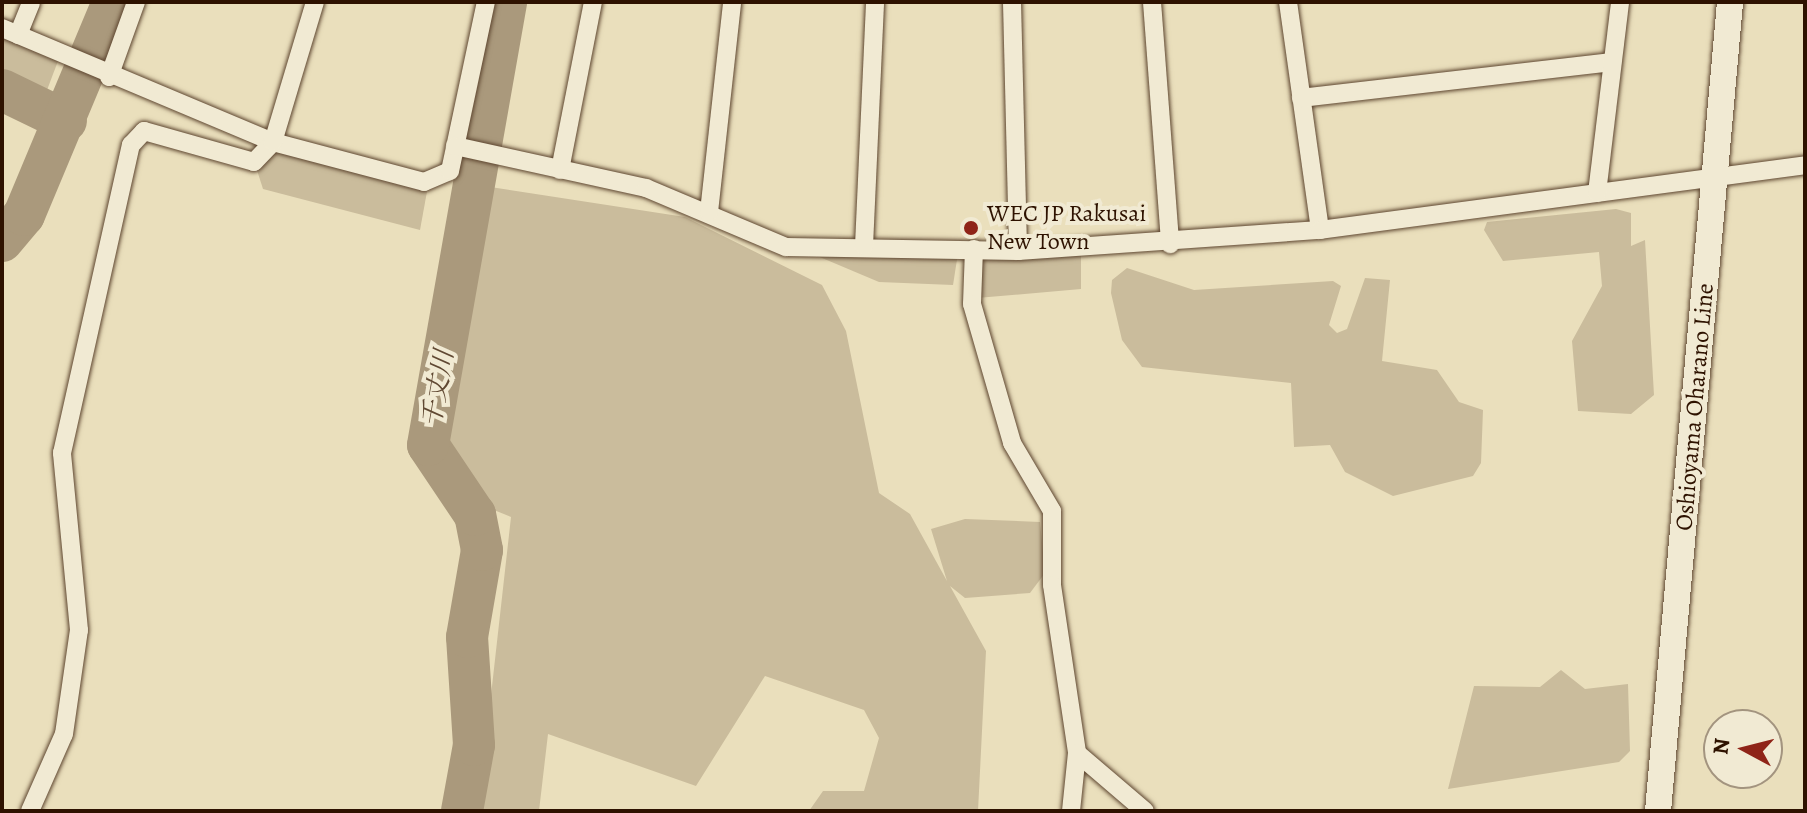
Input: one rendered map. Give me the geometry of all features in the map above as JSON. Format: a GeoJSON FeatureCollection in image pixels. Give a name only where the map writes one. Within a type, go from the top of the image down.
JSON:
{"type":"FeatureCollection","features":[{"type":"Feature","properties":{"kind":"main road","name":"Oshioyama Oharano Line"},"geometry":{"type":"LineString","coordinates":[[1658,811],[1730,2]]}},
{"type":"Feature","properties":{"kind":"street"},"geometry":{"type":"LineString","coordinates":[[31,2],[10,31],[76,63],[273,142],[424,182],[450,171],[486,2]]}},
{"type":"Feature","properties":{"kind":"street"},"geometry":{"type":"LineString","coordinates":[[109,77],[136,2]]}},
{"type":"Feature","properties":{"kind":"street"},"geometry":{"type":"LineString","coordinates":[[30,811],[64,734],[79,630],[62,453],[131,145],[144,131],[254,162],[273,142],[315,2]]}},
{"type":"Feature","properties":{"kind":"street"},"geometry":{"type":"LineString","coordinates":[[560,170],[593,2]]}},
{"type":"Feature","properties":{"kind":"street"},"geometry":{"type":"LineString","coordinates":[[709,212],[732,2]]}},
{"type":"Feature","properties":{"kind":"street"},"geometry":{"type":"LineString","coordinates":[[864,246],[875,2]]}},
{"type":"Feature","properties":{"kind":"street"},"geometry":{"type":"LineString","coordinates":[[1012,2],[1018,251]]}},
{"type":"Feature","properties":{"kind":"street"},"geometry":{"type":"LineString","coordinates":[[1152,2],[1170,244]]}},
{"type":"Feature","properties":{"kind":"street"},"geometry":{"type":"LineString","coordinates":[[1288,2],[1320,230]]}},
{"type":"Feature","properties":{"kind":"street"},"geometry":{"type":"LineString","coordinates":[[1597,193],[1620,2]]}},
{"type":"Feature","properties":{"kind":"street"},"geometry":{"type":"LineString","coordinates":[[1301,98],[1612,62]]}},
{"type":"Feature","properties":{"kind":"street"},"geometry":{"type":"LineString","coordinates":[[455,146],[646,188],[786,247],[1018,251],[1170,244],[1320,230],[1716,180],[1805,165]]}},
{"type":"Feature","properties":{"kind":"street"},"geometry":{"type":"LineString","coordinates":[[974,249],[972,304],[989,344],[1012,443],[1052,511],[1052,585],[1077,753],[1071,811]]}},
{"type":"Feature","properties":{"kind":"street"},"geometry":{"type":"LineString","coordinates":[[1077,753],[1145,811]]}},
{"type":"Feature","properties":{"kind":"shaded area"},"geometry":{"type":"Polygon","coordinates":[[[2,34],[58,61],[44,98],[2,76],[2,34]]]}},
{"type":"Feature","properties":{"kind":"shaded area"},"geometry":{"type":"Polygon","coordinates":[[[275,147],[428,186],[420,230],[263,189],[256,167],[275,147]]]}},
{"type":"Feature","properties":{"kind":"shaded area"},"geometry":{"type":"Polygon","coordinates":[[[484,186],[685,217],[822,285],[846,331],[879,493],[910,514],[947,581],[931,529],[965,519],[1040,522],[1045,573],[1030,593],[965,598],[950,586],[986,651],[978,811],[809,811],[823,791],[864,791],[879,738],[864,710],[765,676],[696,786],[548,734],[539,811],[478,811],[511,517],[489,508],[441,439],[484,186]]]}},
{"type":"Feature","properties":{"kind":"shaded area"},"geometry":{"type":"Polygon","coordinates":[[[1616,209],[1631,213],[1631,246],[1645,240],[1654,395],[1631,414],[1578,411],[1572,341],[1602,286],[1599,252],[1503,261],[1484,230],[1487,222],[1616,209]]]}},
{"type":"Feature","properties":{"kind":"shaded area"},"geometry":{"type":"Polygon","coordinates":[[[796,247],[958,253],[953,285],[879,282],[796,247]]]}},
{"type":"Feature","properties":{"kind":"shaded area"},"geometry":{"type":"Polygon","coordinates":[[[979,253],[1081,253],[1081,289],[977,298],[979,253]]]}},
{"type":"Feature","properties":{"kind":"shaded area"},"geometry":{"type":"Polygon","coordinates":[[[1127,268],[1194,290],[1333,281],[1341,286],[1329,325],[1337,333],[1347,329],[1365,278],[1390,280],[1382,361],[1437,370],[1459,402],[1483,410],[1481,463],[1473,476],[1393,496],[1345,472],[1330,445],[1294,447],[1291,383],[1142,367],[1122,340],[1111,293],[1112,280],[1127,268]]]}},
{"type":"Feature","properties":{"kind":"shaded area"},"geometry":{"type":"Polygon","coordinates":[[[1561,670],[1585,689],[1628,684],[1630,751],[1619,762],[1448,789],[1474,686],[1540,687],[1561,670]]]}},
{"type":"Feature","properties":{"kind":"waterway"},"geometry":{"type":"LineString","coordinates":[[2,241],[24,215],[113,2]]}},
{"type":"Feature","properties":{"kind":"waterway","name":"千丈川"},"geometry":{"type":"LineString","coordinates":[[462,811],[474,745],[467,637],[482,550],[475,515],[428,445],[506,2]]}},
{"type":"Feature","properties":{"kind":"waterway"},"geometry":{"type":"LineString","coordinates":[[2,90],[66,121]]}},
{"type":"Feature","properties":{"kind":"place","name":"WEC JP Rakusai New Town"},"geometry":{"type":"Point","coordinates":[971,228]}}]}
